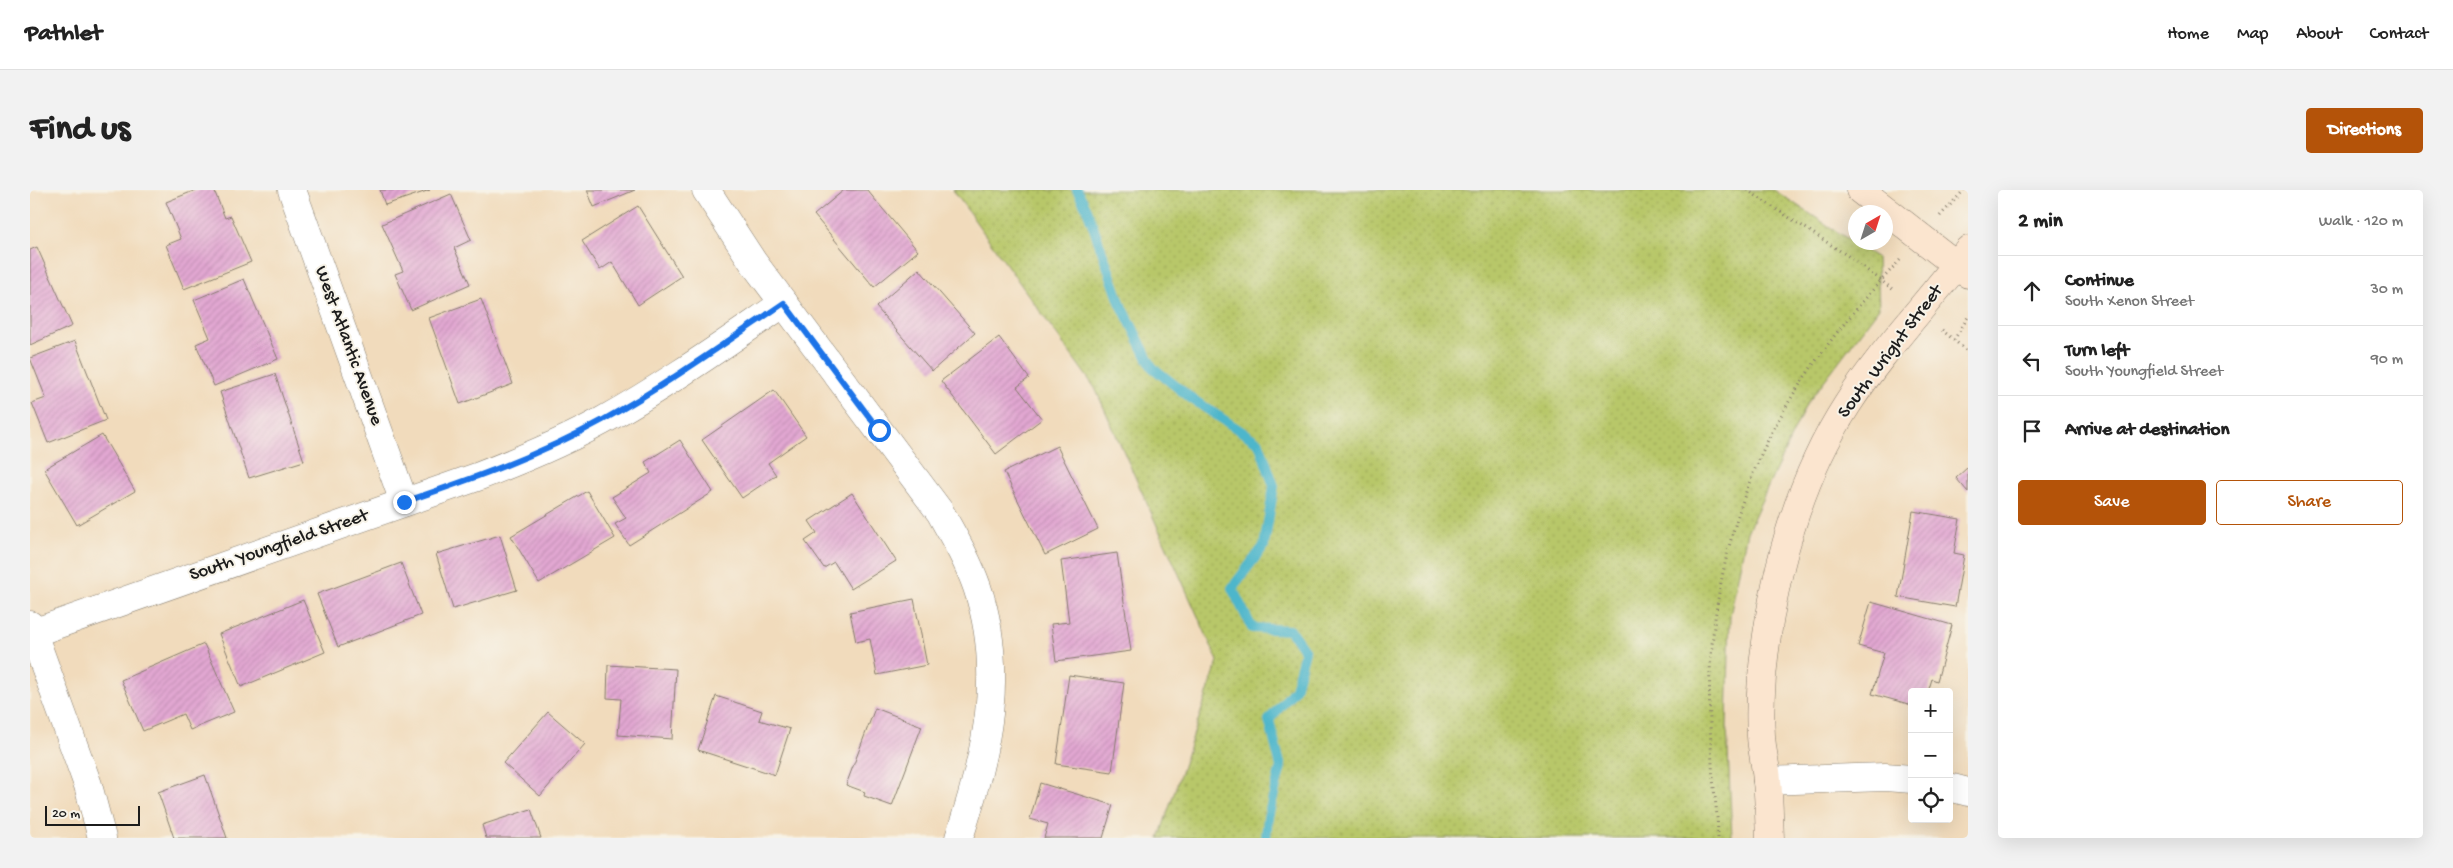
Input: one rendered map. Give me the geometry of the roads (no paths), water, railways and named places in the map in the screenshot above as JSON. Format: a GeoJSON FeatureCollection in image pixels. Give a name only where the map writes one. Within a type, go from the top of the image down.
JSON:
{"type":"FeatureCollection","features":[{"type":"Feature","properties":{"kind":"street","name":"West Atlantic Avenue"},"geometry":{"type":"LineString","coordinates":[[292,190],[404,502]]}},
{"type":"Feature","properties":{"kind":"street"},"geometry":{"type":"LineString","coordinates":[[706,190],[732,232],[940,512],[962,552],[977,588],[986,620],[990,651],[991,714],[985,752],[959,838]]}},
{"type":"Feature","properties":{"kind":"street"},"geometry":{"type":"LineString","coordinates":[[1860,190],[1964,263]]}},
{"type":"Feature","properties":{"kind":"street","name":"South Wright Street"},"geometry":{"type":"LineString","coordinates":[[1770,838],[1767,781],[1761,736],[1761,692],[1764,652],[1781,556],[1792,519],[1808,479],[1847,405],[1901,333],[1964,263]]}},
{"type":"Feature","properties":{"kind":"street","name":"South Youngfield Street"},"geometry":{"type":"LineString","coordinates":[[31,631],[512,463],[602,421],[692,365],[784,303]]}},
{"type":"Feature","properties":{"kind":"street"},"geometry":{"type":"LineString","coordinates":[[31,631],[88,785],[102,838]]}},
{"type":"Feature","properties":{"kind":"street"},"geometry":{"type":"LineString","coordinates":[[1767,781],[1885,777],[1908,779]]}},
{"type":"Feature","properties":{"kind":"street"},"geometry":{"type":"LineString","coordinates":[[1953,788],[1968,792]]}},
{"type":"Feature","properties":{"kind":"waterway"},"geometry":{"type":"LineString","coordinates":[[1077,190],[1087,209],[1120,302],[1152,367],[1192,399],[1259,443],[1274,486],[1264,546],[1232,588],[1252,628],[1290,630],[1305,651],[1295,689],[1269,720],[1281,767],[1268,817],[1266,838]]}}]}
